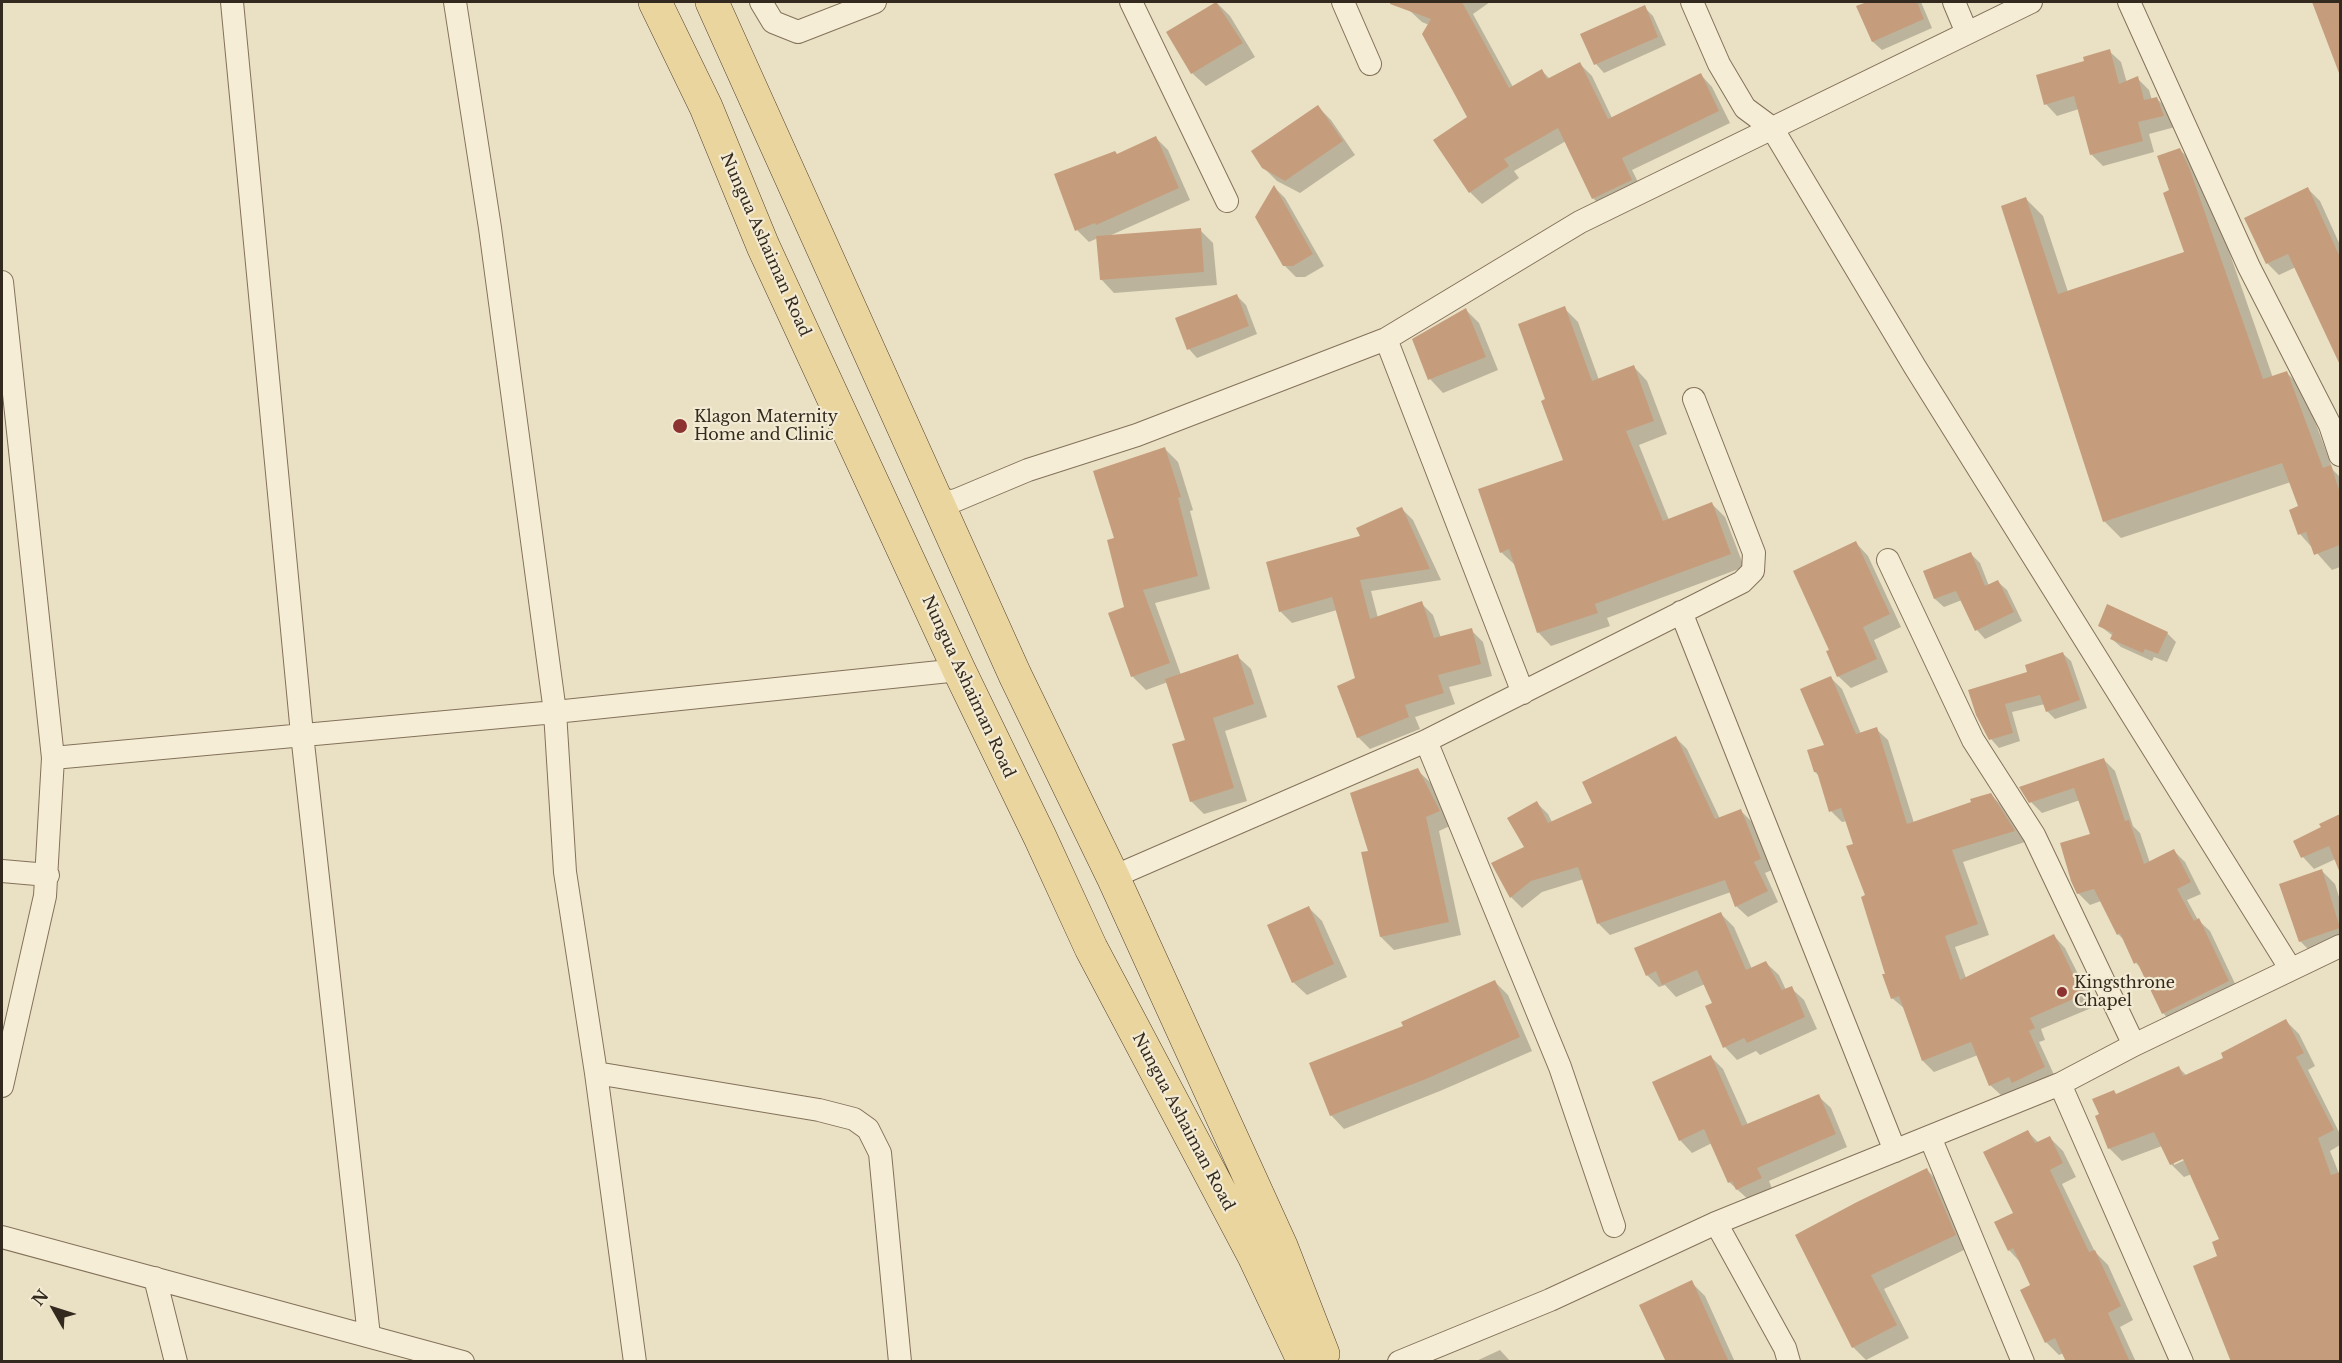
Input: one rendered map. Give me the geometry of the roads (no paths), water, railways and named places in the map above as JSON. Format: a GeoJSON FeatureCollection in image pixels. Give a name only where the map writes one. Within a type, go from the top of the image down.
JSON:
{"type":"FeatureCollection","features":[{"type":"Feature","properties":{"kind":"main road","name":"Nungua Ashaiman Road"},"geometry":{"type":"LineString","coordinates":[[655,2],[706,107],[763,246],[959,670],[1091,948],[1309,1358]]}},
{"type":"Feature","properties":{"kind":"main road","name":"Nungua Ashaiman Road"},"geometry":{"type":"LineString","coordinates":[[712,2],[1015,675],[1113,877],[1281,1246],[1309,1358]]}},
{"type":"Feature","properties":{"kind":"street"},"geometry":{"type":"LineString","coordinates":[[232,2],[302,734],[369,1336]]}},
{"type":"Feature","properties":{"kind":"street"},"geometry":{"type":"LineString","coordinates":[[455,2],[490,228],[555,712],[565,872],[596,1073],[634,1362]]}},
{"type":"Feature","properties":{"kind":"street"},"geometry":{"type":"LineString","coordinates":[[761,2],[773,22],[798,32],[875,2]]}},
{"type":"Feature","properties":{"kind":"street"},"geometry":{"type":"LineString","coordinates":[[1131,2],[1227,201]]}},
{"type":"Feature","properties":{"kind":"street"},"geometry":{"type":"LineString","coordinates":[[1343,2],[1370,64]]}},
{"type":"Feature","properties":{"kind":"street"},"geometry":{"type":"LineString","coordinates":[[1692,2],[1719,64],[1745,108],[1772,128],[1927,386],[2290,968]]}},
{"type":"Feature","properties":{"kind":"street"},"geometry":{"type":"LineString","coordinates":[[1954,2],[1967,33]]}},
{"type":"Feature","properties":{"kind":"street"},"geometry":{"type":"LineString","coordinates":[[938,500],[954,501],[1028,470],[1137,435],[1386,339],[1580,222],[2031,2]]}},
{"type":"Feature","properties":{"kind":"street"},"geometry":{"type":"LineString","coordinates":[[2129,2],[2249,267],[2335,422],[2340,455]]}},
{"type":"Feature","properties":{"kind":"street"},"geometry":{"type":"LineString","coordinates":[[2,282],[53,758],[45,896],[2,1086]]}},
{"type":"Feature","properties":{"kind":"street"},"geometry":{"type":"LineString","coordinates":[[1386,339],[1523,693]]}},
{"type":"Feature","properties":{"kind":"street"},"geometry":{"type":"LineString","coordinates":[[1113,877],[1426,741],[1742,582],[1753,571],[1754,553],[1694,399]]}},
{"type":"Feature","properties":{"kind":"street"},"geometry":{"type":"LineString","coordinates":[[1888,560],[1973,740],[2034,835],[2134,1045]]}},
{"type":"Feature","properties":{"kind":"street"},"geometry":{"type":"LineString","coordinates":[[1681,612],[1895,1151]]}},
{"type":"Feature","properties":{"kind":"street"},"geometry":{"type":"LineString","coordinates":[[53,758],[555,712],[959,670]]}},
{"type":"Feature","properties":{"kind":"street"},"geometry":{"type":"LineString","coordinates":[[1426,741],[1560,1066],[1614,1226]]}},
{"type":"Feature","properties":{"kind":"street"},"geometry":{"type":"LineString","coordinates":[[2,871],[48,875]]}},
{"type":"Feature","properties":{"kind":"street"},"geometry":{"type":"LineString","coordinates":[[1399,1362],[1550,1300],[1716,1223],[2060,1084],[2290,968],[2340,946]]}},
{"type":"Feature","properties":{"kind":"street"},"geometry":{"type":"LineString","coordinates":[[596,1073],[819,1110],[854,1119],[868,1129],[880,1153],[900,1362]]}},
{"type":"Feature","properties":{"kind":"street"},"geometry":{"type":"LineString","coordinates":[[2060,1084],[2182,1362]]}},
{"type":"Feature","properties":{"kind":"street"},"geometry":{"type":"LineString","coordinates":[[1930,1137],[2023,1362]]}},
{"type":"Feature","properties":{"kind":"street"},"geometry":{"type":"LineString","coordinates":[[1716,1223],[1785,1348],[1789,1362]]}},
{"type":"Feature","properties":{"kind":"street"},"geometry":{"type":"LineString","coordinates":[[2,1237],[369,1336],[412,1355],[463,1362]]}},
{"type":"Feature","properties":{"kind":"street"},"geometry":{"type":"LineString","coordinates":[[155,1278],[176,1362]]}},
{"type":"Feature","properties":{"kind":"place","name":"Klagon Maternity Home and Clinic"},"geometry":{"type":"Point","coordinates":[680,426]}},
{"type":"Feature","properties":{"kind":"place","name":"Kingsthrone Chapel"},"geometry":{"type":"Point","coordinates":[2062,992]}}]}
